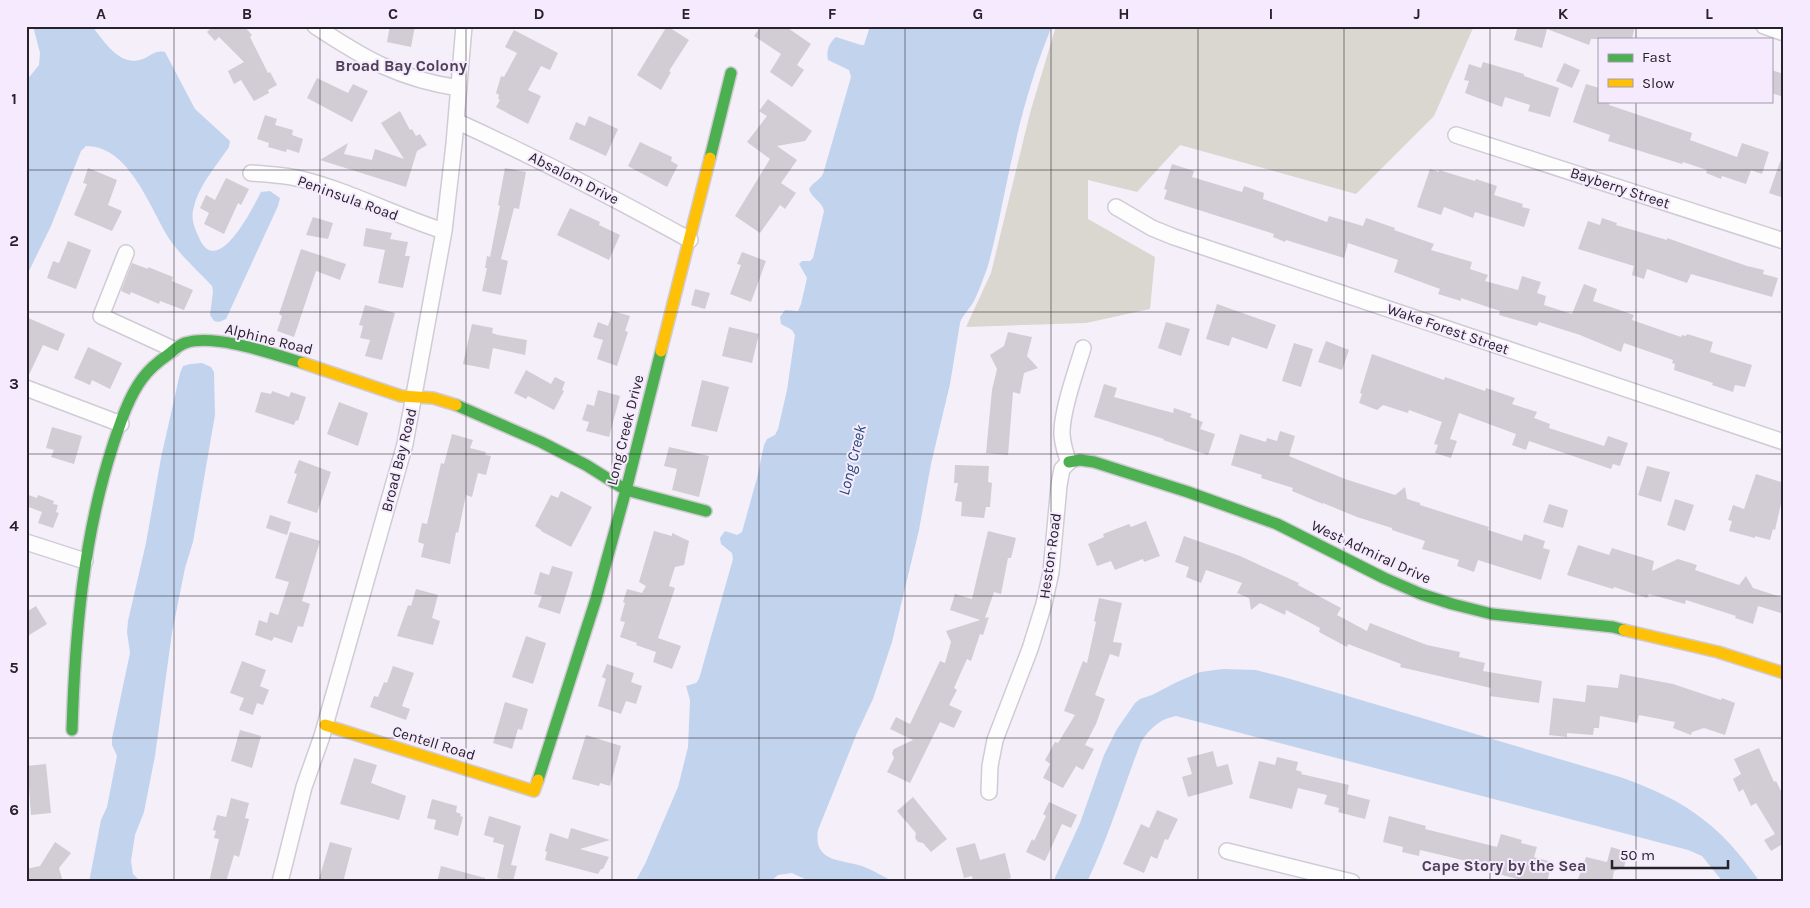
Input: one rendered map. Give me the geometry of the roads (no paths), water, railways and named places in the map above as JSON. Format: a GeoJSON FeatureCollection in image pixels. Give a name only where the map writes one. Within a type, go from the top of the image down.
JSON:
{"type":"FeatureCollection","features":[{"type":"Feature","properties":{"kind":"street"},"geometry":{"type":"LineString","coordinates":[[315,26],[381,66],[408,77],[459,88]]}},
{"type":"Feature","properties":{"kind":"street","name":"Broad Bay Road"},"geometry":{"type":"LineString","coordinates":[[280,882],[304,787],[325,725],[405,444],[444,232],[464,26]]}},
{"type":"Feature","properties":{"kind":"street"},"geometry":{"type":"LineString","coordinates":[[1764,26],[1784,33]]}},
{"type":"Feature","properties":{"kind":"street","name":"Long Creek Drive"},"geometry":{"type":"LineString","coordinates":[[534,791],[596,599],[642,433],[655,370],[690,240],[731,73]]}},
{"type":"Feature","properties":{"kind":"street","name":"Absalom Drive"},"geometry":{"type":"LineString","coordinates":[[456,121],[600,190],[690,240]]}},
{"type":"Feature","properties":{"kind":"street","name":"Bayberry Street"},"geometry":{"type":"LineString","coordinates":[[1456,135],[1784,241]]}},
{"type":"Feature","properties":{"kind":"street","name":"Peninsula Road"},"geometry":{"type":"LineString","coordinates":[[251,173],[300,178],[326,186],[411,221],[444,232]]}},
{"type":"Feature","properties":{"kind":"street","name":"Wake Forest Street"},"geometry":{"type":"LineString","coordinates":[[1116,207],[1152,228],[1174,237],[1784,442]]}},
{"type":"Feature","properties":{"kind":"street"},"geometry":{"type":"LineString","coordinates":[[126,252],[101,316],[173,349]]}},
{"type":"Feature","properties":{"kind":"street","name":"Alphine Road"},"geometry":{"type":"LineString","coordinates":[[72,730],[72,695],[86,561],[106,470],[131,398],[141,380],[157,362],[184,343],[204,340],[218,341],[308,364],[401,396],[433,398],[450,402],[541,442],[586,465],[626,490],[706,511]]}},
{"type":"Feature","properties":{"kind":"street"},"geometry":{"type":"LineString","coordinates":[[1069,462],[1064,450],[1063,418],[1083,348]]}},
{"type":"Feature","properties":{"kind":"street"},"geometry":{"type":"LineString","coordinates":[[26,388],[121,424]]}},
{"type":"Feature","properties":{"kind":"street","name":"West Admiral Drive"},"geometry":{"type":"LineString","coordinates":[[1069,462],[1080,460],[1094,462],[1188,492],[1278,524],[1384,578],[1421,594],[1452,604],[1492,614],[1567,624],[1613,627],[1718,652],[1784,673]]}},
{"type":"Feature","properties":{"kind":"street","name":"Heston Road"},"geometry":{"type":"LineString","coordinates":[[989,792],[990,766],[995,740],[1030,649],[1044,604],[1051,572],[1059,485],[1062,469],[1069,462]]}},
{"type":"Feature","properties":{"kind":"street"},"geometry":{"type":"LineString","coordinates":[[26,542],[86,561]]}},
{"type":"Feature","properties":{"kind":"street","name":"Centell Road"},"geometry":{"type":"LineString","coordinates":[[325,725],[534,791]]}},
{"type":"Feature","properties":{"kind":"street"},"geometry":{"type":"LineString","coordinates":[[1227,851],[1352,882]]}},
{"type":"Feature","properties":{"kind":"water"},"geometry":{"type":"Polygon","coordinates":[[[33,26],[92,26],[113,51],[127,60],[135,61],[156,52],[165,52],[195,109],[230,141],[229,147],[200,191],[193,211],[196,232],[208,249],[217,250],[226,245],[244,223],[261,192],[270,191],[280,198],[226,319],[219,322],[214,321],[210,315],[212,286],[174,246],[137,181],[127,168],[115,156],[101,149],[86,146],[81,151],[51,226],[26,277],[26,81],[39,65],[40,53],[33,26]]]}},
{"type":"Feature","properties":{"kind":"water","name":"Long Creek"},"geometry":{"type":"Polygon","coordinates":[[[870,26],[1052,26],[1025,105],[987,269],[974,301],[960,323],[950,384],[931,464],[919,530],[892,642],[873,699],[857,733],[818,830],[820,849],[824,854],[830,858],[866,868],[894,882],[811,882],[792,873],[778,875],[770,882],[635,882],[645,864],[678,787],[688,747],[690,700],[686,686],[696,683],[699,679],[733,559],[732,553],[721,544],[720,538],[725,531],[737,535],[742,532],[764,445],[767,439],[775,435],[778,429],[787,390],[795,335],[792,330],[781,324],[780,317],[785,310],[798,311],[801,304],[807,278],[799,264],[802,261],[810,261],[813,258],[824,211],[809,189],[823,174],[851,77],[849,70],[828,60],[828,50],[836,37],[864,45],[870,26]]]}},
{"type":"Feature","properties":{"kind":"water"},"geometry":{"type":"Polygon","coordinates":[[[202,363],[211,367],[214,372],[215,415],[193,542],[185,568],[172,633],[155,756],[144,812],[135,835],[131,861],[133,874],[141,882],[89,882],[101,820],[107,807],[117,756],[112,745],[112,738],[130,653],[127,632],[128,621],[146,543],[161,458],[183,366],[202,363]]]}},
{"type":"Feature","properties":{"kind":"water"},"geometry":{"type":"Polygon","coordinates":[[[1223,669],[1256,670],[1287,678],[1620,777],[1643,786],[1682,805],[1715,829],[1730,844],[1760,882],[1723,882],[1702,856],[1688,850],[1176,716],[1165,719],[1156,725],[1141,742],[1109,830],[1087,882],[1053,882],[1080,823],[1104,755],[1117,729],[1135,703],[1200,672],[1223,669]]]}},
{"type":"Feature","properties":{"kind":"district","name":"Broad Bay Colony"},"geometry":{"type":"Point","coordinates":[401,65]}},
{"type":"Feature","properties":{"kind":"district","name":"Cape Story by the Sea"},"geometry":{"type":"Point","coordinates":[1504,865]}}]}
